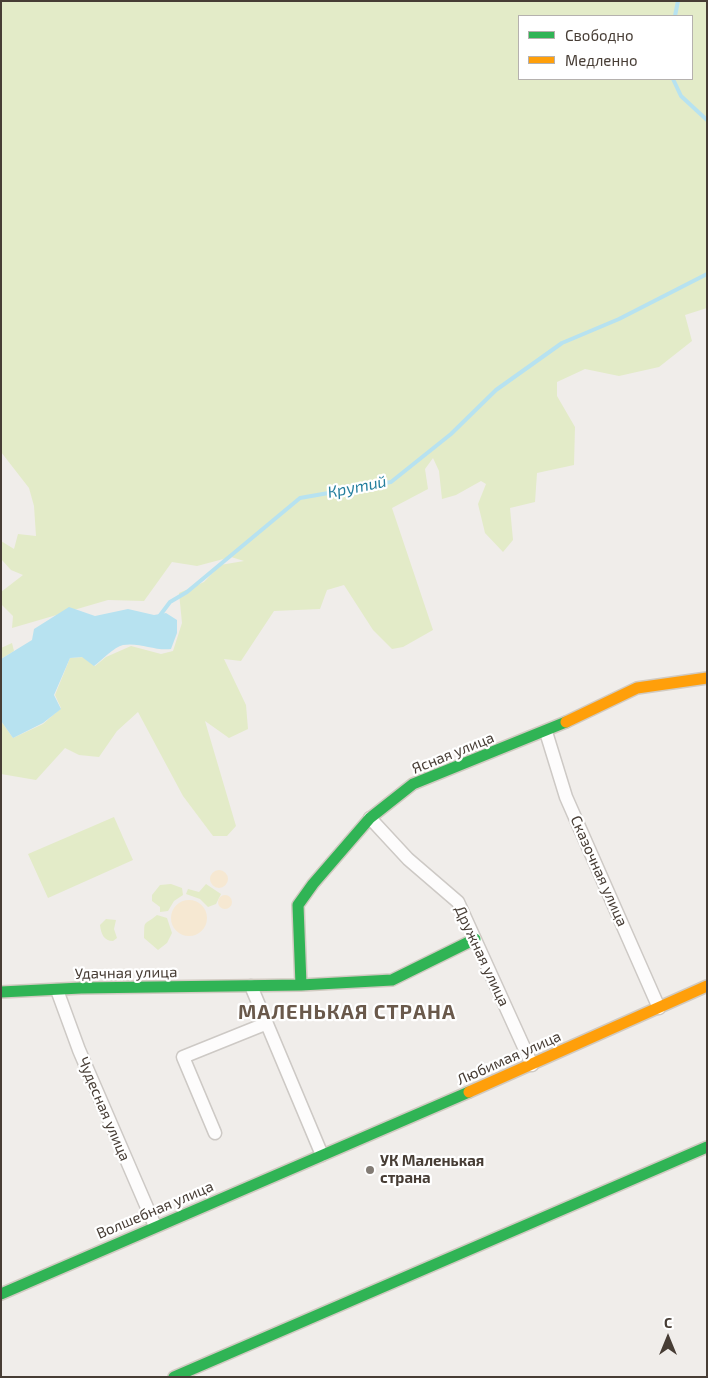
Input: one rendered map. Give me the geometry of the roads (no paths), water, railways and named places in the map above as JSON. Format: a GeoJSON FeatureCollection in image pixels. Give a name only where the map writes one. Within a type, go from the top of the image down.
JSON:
{"type":"FeatureCollection","features":[{"type":"Feature","properties":{"kind":"street","name":"Ясная улица"},"geometry":{"type":"LineString","coordinates":[[301,985],[298,905],[313,884],[370,818],[413,784],[546,732],[637,688],[705,678]]}},
{"type":"Feature","properties":{"kind":"street","name":"Сказочная улица"},"geometry":{"type":"LineString","coordinates":[[546,732],[566,797],[659,1008]]}},
{"type":"Feature","properties":{"kind":"street","name":"Дружная улица"},"geometry":{"type":"LineString","coordinates":[[370,818],[408,859],[458,902],[532,1065]]}},
{"type":"Feature","properties":{"kind":"street","name":"Удачная улица"},"geometry":{"type":"LineString","coordinates":[[1,992],[81,988],[301,985],[392,980],[475,939]]}},
{"type":"Feature","properties":{"kind":"street"},"geometry":{"type":"LineString","coordinates":[[250,986],[322,1155]]}},
{"type":"Feature","properties":{"kind":"street","name":"Любимая улица"},"geometry":{"type":"LineString","coordinates":[[322,1155],[532,1065],[707,986]]}},
{"type":"Feature","properties":{"kind":"street","name":"Чудесная улица"},"geometry":{"type":"LineString","coordinates":[[56,990],[86,1067],[155,1226]]}},
{"type":"Feature","properties":{"kind":"street"},"geometry":{"type":"LineString","coordinates":[[215,1132],[183,1057],[265,1024]]}},
{"type":"Feature","properties":{"kind":"street"},"geometry":{"type":"LineString","coordinates":[[174,1377],[707,1147]]}},
{"type":"Feature","properties":{"kind":"street","name":"Волшебная улица"},"geometry":{"type":"LineString","coordinates":[[3,1289],[322,1155]]}},
{"type":"Feature","properties":{"kind":"water"},"geometry":{"type":"Polygon","coordinates":[[[69,607],[95,616],[128,609],[154,615],[166,613],[177,620],[177,633],[171,649],[123,645],[112,651],[94,666],[82,657],[70,658],[54,695],[61,709],[43,723],[13,738],[1,721],[1,659],[32,640],[34,629],[69,607]]]}},
{"type":"Feature","properties":{"kind":"waterway"},"geometry":{"type":"LineString","coordinates":[[675,15],[678,1]]}},
{"type":"Feature","properties":{"kind":"waterway"},"geometry":{"type":"LineString","coordinates":[[673,80],[681,96],[707,120]]}},
{"type":"Feature","properties":{"kind":"waterway","name":"Крутий"},"geometry":{"type":"LineString","coordinates":[[158,618],[170,602],[187,592],[300,498],[391,482],[451,434],[496,390],[562,343],[619,319],[707,274]]}},
{"type":"Feature","properties":{"kind":"place","name":"УК Маленькая страна"},"geometry":{"type":"Point","coordinates":[370,1170]}},
{"type":"Feature","properties":{"kind":"district","name":"МАЛЕНЬКАЯ СТРАНА"},"geometry":{"type":"Point","coordinates":[347,1012]}}]}
